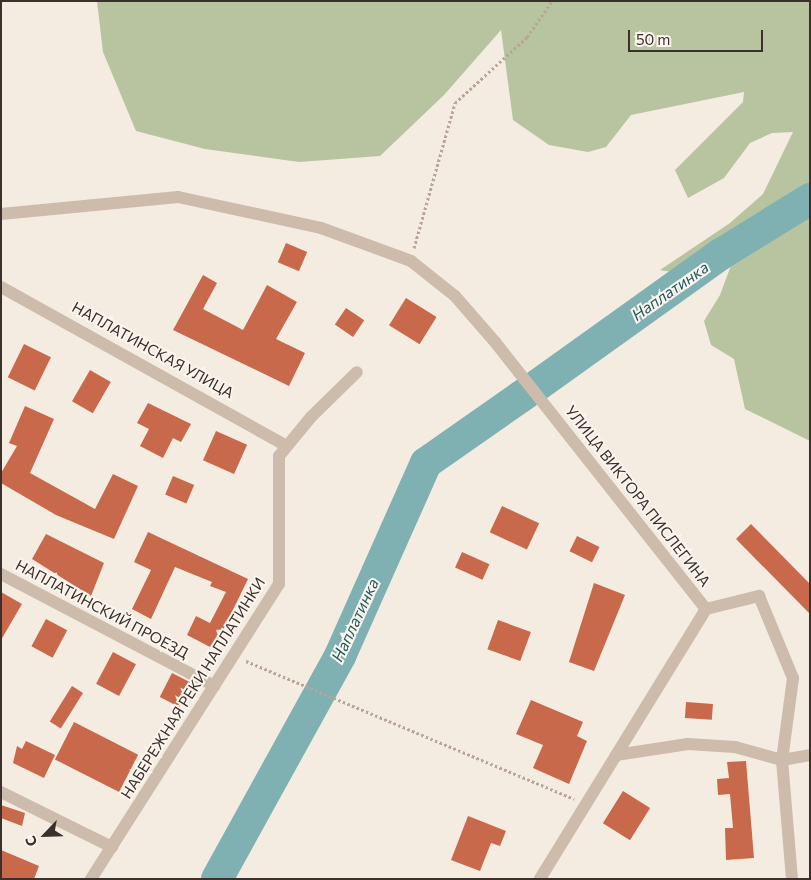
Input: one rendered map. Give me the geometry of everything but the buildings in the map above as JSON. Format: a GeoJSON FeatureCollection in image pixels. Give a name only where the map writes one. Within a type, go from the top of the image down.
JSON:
{"type":"FeatureCollection","features":[{"type":"Feature","properties":{"kind":"street"},"geometry":{"type":"LineString","coordinates":[[1,214],[178,197],[321,228],[411,261]]}},
{"type":"Feature","properties":{"kind":"street","name":"УЛИЦА ВИКТОРА ПИСЛЕГИНА"},"geometry":{"type":"LineString","coordinates":[[411,261],[455,296],[495,342],[706,609],[540,879]]}},
{"type":"Feature","properties":{"kind":"street","name":"НАПЛАТИНСКАЯ УЛИЦА"},"geometry":{"type":"LineString","coordinates":[[1,287],[287,446]]}},
{"type":"Feature","properties":{"kind":"street"},"geometry":{"type":"LineString","coordinates":[[287,446],[357,372]]}},
{"type":"Feature","properties":{"kind":"street","name":"НАБЕРЕЖНАЯ РЕКИ НАПЛАТИНКИ"},"geometry":{"type":"LineString","coordinates":[[91,879],[279,584],[279,456],[287,446]]}},
{"type":"Feature","properties":{"kind":"street","name":"НАПЛАТИНСКИЙ ПРОЕЗД"},"geometry":{"type":"LineString","coordinates":[[1,574],[214,686]]}},
{"type":"Feature","properties":{"kind":"street"},"geometry":{"type":"LineString","coordinates":[[706,609],[758,596],[793,678],[782,760],[792,879]]}},
{"type":"Feature","properties":{"kind":"street"},"geometry":{"type":"LineString","coordinates":[[616,755],[688,744],[735,747],[782,760],[810,755]]}},
{"type":"Feature","properties":{"kind":"street"},"geometry":{"type":"LineString","coordinates":[[1,792],[112,847]]}},
{"type":"Feature","properties":{"kind":"path"},"geometry":{"type":"LineString","coordinates":[[411,261],[454,103],[527,37],[552,1]]}},
{"type":"Feature","properties":{"kind":"path"},"geometry":{"type":"LineString","coordinates":[[234,656],[585,804]]}},
{"type":"Feature","properties":{"kind":"green space"},"geometry":{"type":"Polygon","coordinates":[[[97,1],[810,1],[810,441],[745,409],[734,359],[711,345],[704,321],[720,295],[736,252],[706,278],[660,270],[730,223],[763,194],[793,132],[772,133],[750,143],[724,178],[688,198],[675,170],[743,102],[744,92],[631,115],[606,147],[588,152],[549,145],[513,120],[501,30],[444,95],[380,156],[299,162],[205,149],[136,131],[103,52],[97,1]]]}},
{"type":"Feature","properties":{"kind":"waterway","name":"Наплатинка"},"geometry":{"type":"LineString","coordinates":[[535,387],[721,254],[810,199]]}},
{"type":"Feature","properties":{"kind":"waterway","name":"Наплатинка"},"geometry":{"type":"LineString","coordinates":[[217,879],[340,656],[426,463],[526,393]]}}]}
